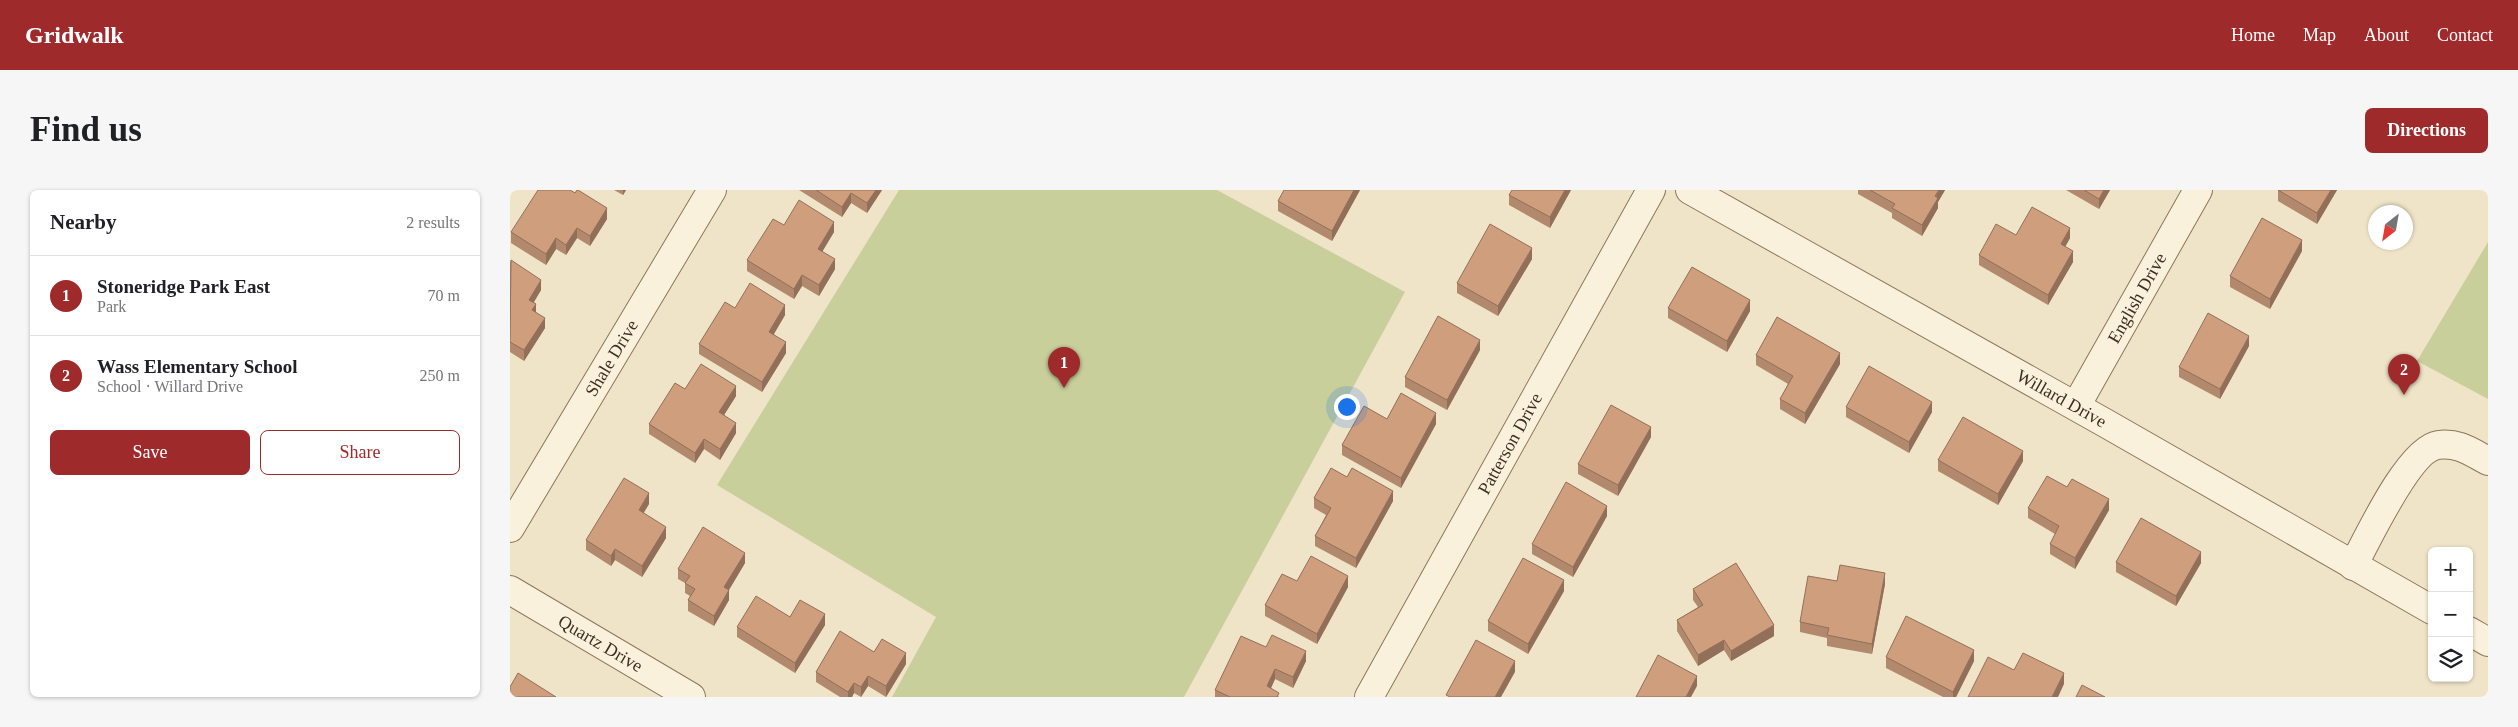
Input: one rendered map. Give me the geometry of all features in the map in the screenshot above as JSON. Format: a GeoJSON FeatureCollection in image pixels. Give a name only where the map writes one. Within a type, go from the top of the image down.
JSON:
{"type":"FeatureCollection","features":[{"type":"Feature","properties":{"kind":"street","name":"Shale Drive"},"geometry":{"type":"LineString","coordinates":[[510,528],[712,190]]}},
{"type":"Feature","properties":{"kind":"street","name":"Patterson Drive"},"geometry":{"type":"LineString","coordinates":[[1368,697],[1651,190]]}},
{"type":"Feature","properties":{"kind":"street","name":"Willard Drive"},"geometry":{"type":"LineString","coordinates":[[1690,190],[2076,406],[2428,608]]}},
{"type":"Feature","properties":{"kind":"street","name":"English Drive"},"geometry":{"type":"LineString","coordinates":[[2076,406],[2198,190]]}},
{"type":"Feature","properties":{"kind":"street"},"geometry":{"type":"LineString","coordinates":[[2353,566],[2404,476],[2413,462],[2426,448],[2438,445],[2459,445],[2488,462]]}},
{"type":"Feature","properties":{"kind":"street","name":"Quartz Drive"},"geometry":{"type":"LineString","coordinates":[[510,590],[690,697]]}},
{"type":"Feature","properties":{"kind":"street"},"geometry":{"type":"LineString","coordinates":[[2473,633],[2488,642]]}},
{"type":"Feature","properties":{"kind":"green space"},"geometry":{"type":"Polygon","coordinates":[[[899,190],[1217,190],[1405,292],[1184,697],[892,697],[936,617],[717,485],[899,190]]]}},
{"type":"Feature","properties":{"kind":"green space"},"geometry":{"type":"Polygon","coordinates":[[[2488,242],[2488,399],[2417,361],[2488,242]]]}},
{"type":"Feature","properties":{"kind":"building"},"geometry":{"type":"Polygon","coordinates":[[[538,190],[570,190],[575,193],[578,190],[607,208],[590,236],[577,228],[566,245],[556,238],[546,254],[511,232],[538,190]]]}},
{"type":"Feature","properties":{"kind":"building"},"geometry":{"type":"Polygon","coordinates":[[[816,190],[876,190],[867,203],[851,193],[842,207],[816,190]]]}},
{"type":"Feature","properties":{"kind":"building"},"geometry":{"type":"Polygon","coordinates":[[[1284,190],[1354,190],[1332,231],[1278,201],[1284,190]]]}},
{"type":"Feature","properties":{"kind":"building"},"geometry":{"type":"Polygon","coordinates":[[[1512,190],[1565,190],[1550,217],[1509,195],[1512,190]]]}},
{"type":"Feature","properties":{"kind":"building"},"geometry":{"type":"Polygon","coordinates":[[[1870,190],[1939,190],[1935,196],[1938,198],[1922,225],[1892,208],[1895,204],[1870,190]]]}},
{"type":"Feature","properties":{"kind":"building"},"geometry":{"type":"Polygon","coordinates":[[[2084,190],[2104,190],[2099,199],[2084,190]]]}},
{"type":"Feature","properties":{"kind":"building"},"geometry":{"type":"Polygon","coordinates":[[[2278,190],[2331,190],[2317,213],[2278,190]]]}},
{"type":"Feature","properties":{"kind":"building"},"geometry":{"type":"Polygon","coordinates":[[[799,200],[834,222],[818,249],[835,259],[819,285],[802,275],[794,289],[747,260],[773,219],[784,225],[799,200]]]}},
{"type":"Feature","properties":{"kind":"building"},"geometry":{"type":"Polygon","coordinates":[[[2032,207],[2070,228],[2061,244],[2073,251],[2048,295],[1979,255],[1996,224],[2016,235],[2032,207]]]}},
{"type":"Feature","properties":{"kind":"building"},"geometry":{"type":"Polygon","coordinates":[[[2262,218],[2302,240],[2270,299],[2230,276],[2262,218]]]}},
{"type":"Feature","properties":{"kind":"building"},"geometry":{"type":"Polygon","coordinates":[[[1490,224],[1532,248],[1498,306],[1457,283],[1490,224]]]}},
{"type":"Feature","properties":{"kind":"building"},"geometry":{"type":"Polygon","coordinates":[[[511,260],[541,280],[529,300],[536,304],[532,310],[545,318],[524,350],[510,342],[511,260]]]}},
{"type":"Feature","properties":{"kind":"building"},"geometry":{"type":"Polygon","coordinates":[[[1692,267],[1750,300],[1727,341],[1668,308],[1692,267]]]}},
{"type":"Feature","properties":{"kind":"building"},"geometry":{"type":"Polygon","coordinates":[[[750,283],[785,305],[769,332],[786,342],[762,382],[699,344],[725,302],[735,308],[750,283]]]}},
{"type":"Feature","properties":{"kind":"building"},"geometry":{"type":"Polygon","coordinates":[[[2208,313],[2249,336],[2220,389],[2179,367],[2208,313]]]}},
{"type":"Feature","properties":{"kind":"building"},"geometry":{"type":"Polygon","coordinates":[[[1438,316],[1480,340],[1447,400],[1405,377],[1438,316]]]}},
{"type":"Feature","properties":{"kind":"building"},"geometry":{"type":"Polygon","coordinates":[[[1777,317],[1840,353],[1805,413],[1780,399],[1793,376],[1756,355],[1777,317]]]}},
{"type":"Feature","properties":{"kind":"building"},"geometry":{"type":"Polygon","coordinates":[[[701,364],[736,386],[719,412],[736,423],[720,449],[704,439],[695,453],[649,424],[675,383],[685,389],[701,364]]]}},
{"type":"Feature","properties":{"kind":"building"},"geometry":{"type":"Polygon","coordinates":[[[1869,366],[1932,402],[1909,442],[1846,407],[1869,366]]]}},
{"type":"Feature","properties":{"kind":"building"},"geometry":{"type":"Polygon","coordinates":[[[1401,393],[1436,413],[1401,478],[1342,445],[1364,406],[1387,419],[1401,393]]]}},
{"type":"Feature","properties":{"kind":"building"},"geometry":{"type":"Polygon","coordinates":[[[1611,405],[1651,427],[1618,485],[1578,464],[1611,405]]]}},
{"type":"Feature","properties":{"kind":"building"},"geometry":{"type":"Polygon","coordinates":[[[1963,417],[2023,451],[1998,494],[1938,460],[1963,417]]]}},
{"type":"Feature","properties":{"kind":"building"},"geometry":{"type":"Polygon","coordinates":[[[1331,468],[1347,477],[1352,468],[1393,491],[1356,558],[1315,536],[1331,508],[1314,498],[1331,468]]]}},
{"type":"Feature","properties":{"kind":"building"},"geometry":{"type":"Polygon","coordinates":[[[2047,476],[2067,487],[2072,479],[2109,499],[2075,558],[2050,544],[2059,526],[2028,508],[2047,476]]]}},
{"type":"Feature","properties":{"kind":"building"},"geometry":{"type":"Polygon","coordinates":[[[624,478],[649,493],[639,510],[666,527],[642,566],[615,549],[611,556],[586,540],[624,478]]]}},
{"type":"Feature","properties":{"kind":"building"},"geometry":{"type":"Polygon","coordinates":[[[1566,482],[1607,506],[1573,567],[1532,544],[1566,482]]]}},
{"type":"Feature","properties":{"kind":"building"},"geometry":{"type":"Polygon","coordinates":[[[2141,518],[2201,552],[2176,596],[2116,562],[2141,518]]]}},
{"type":"Feature","properties":{"kind":"building"},"geometry":{"type":"Polygon","coordinates":[[[703,527],[745,553],[724,587],[729,590],[714,616],[688,600],[695,589],[685,583],[690,576],[678,569],[703,527]]]}},
{"type":"Feature","properties":{"kind":"building"},"geometry":{"type":"Polygon","coordinates":[[[1311,556],[1348,576],[1317,634],[1265,605],[1282,574],[1297,581],[1311,556]]]}},
{"type":"Feature","properties":{"kind":"building"},"geometry":{"type":"Polygon","coordinates":[[[1523,558],[1564,580],[1528,644],[1488,621],[1523,558]]]}},
{"type":"Feature","properties":{"kind":"building"},"geometry":{"type":"Polygon","coordinates":[[[1736,563],[1774,625],[1731,651],[1724,640],[1698,655],[1677,620],[1703,605],[1693,589],[1736,563]]]}},
{"type":"Feature","properties":{"kind":"building"},"geometry":{"type":"Polygon","coordinates":[[[1840,565],[1885,573],[1872,644],[1827,635],[1829,628],[1800,622],[1808,576],[1837,581],[1840,565]]]}},
{"type":"Feature","properties":{"kind":"building"},"geometry":{"type":"Polygon","coordinates":[[[756,596],[790,617],[800,600],[825,614],[795,663],[737,627],[756,596]]]}},
{"type":"Feature","properties":{"kind":"building"},"geometry":{"type":"Polygon","coordinates":[[[1906,616],[1974,650],[1953,692],[1886,657],[1906,616]]]}},
{"type":"Feature","properties":{"kind":"building"},"geometry":{"type":"Polygon","coordinates":[[[840,631],[874,652],[882,639],[906,653],[886,686],[868,676],[861,687],[854,683],[848,692],[816,672],[840,631]]]}},
{"type":"Feature","properties":{"kind":"building"},"geometry":{"type":"Polygon","coordinates":[[[1272,635],[1306,651],[1293,677],[1275,669],[1267,686],[1279,693],[1277,697],[1230,697],[1215,690],[1241,636],[1266,647],[1272,635]]]}},
{"type":"Feature","properties":{"kind":"building"},"geometry":{"type":"Polygon","coordinates":[[[1476,640],[1515,661],[1495,697],[1450,697],[1446,695],[1476,640]]]}},
{"type":"Feature","properties":{"kind":"building"},"geometry":{"type":"Polygon","coordinates":[[[2023,653],[2064,673],[2052,697],[1968,697],[1988,657],[2014,670],[2023,653]]]}},
{"type":"Feature","properties":{"kind":"building"},"geometry":{"type":"Polygon","coordinates":[[[1658,655],[1697,676],[1686,697],[1636,697],[1658,655]]]}},
{"type":"Feature","properties":{"kind":"building"},"geometry":{"type":"Polygon","coordinates":[[[518,673],[556,697],[510,697],[510,687],[518,673]]]}},
{"type":"Feature","properties":{"kind":"building"},"geometry":{"type":"Polygon","coordinates":[[[2082,685],[2105,697],[2076,697],[2082,685]]]}},
{"type":"Feature","properties":{"kind":"place","name":"Stoneridge Park East"},"geometry":{"type":"Point","coordinates":[1064,388]}},
{"type":"Feature","properties":{"kind":"place","name":"Wass Elementary School"},"geometry":{"type":"Point","coordinates":[2404,395]}}]}
